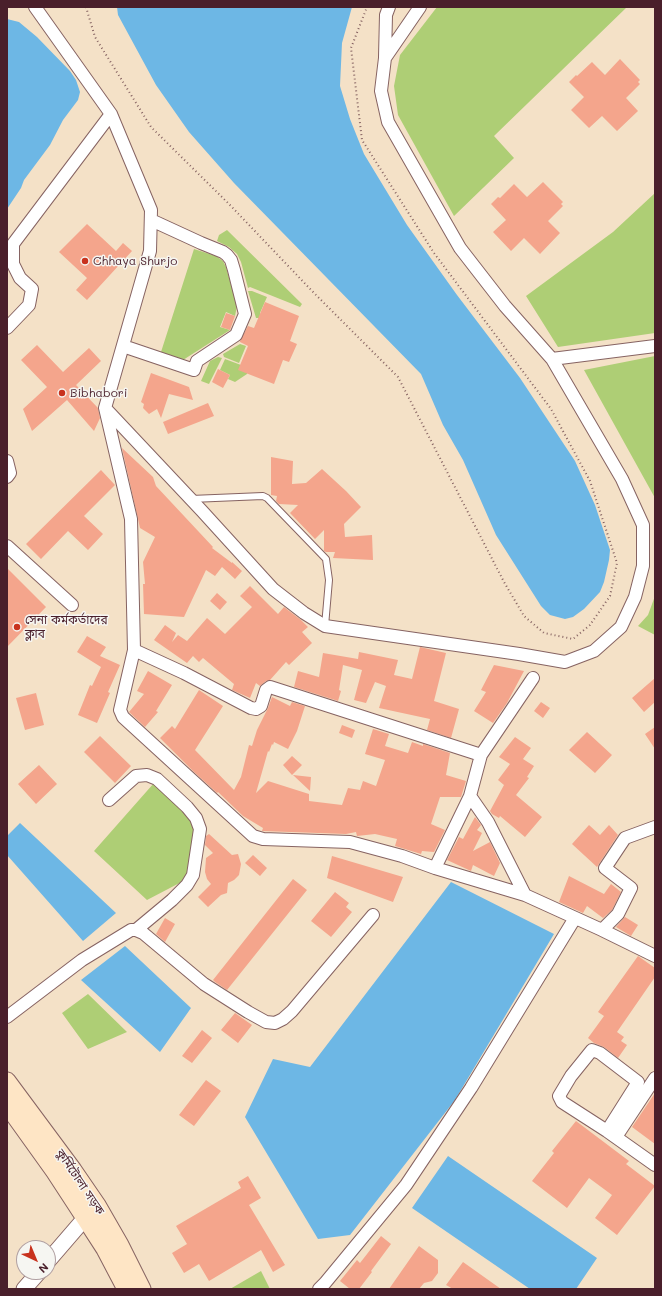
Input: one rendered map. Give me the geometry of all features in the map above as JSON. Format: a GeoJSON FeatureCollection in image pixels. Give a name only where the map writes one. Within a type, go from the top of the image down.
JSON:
{"type":"FeatureCollection","features":[{"type":"Feature","properties":{"kind":"main road","name":"কুর্মিটোলা সড়ক"},"geometry":{"type":"LineString","coordinates":[[7,1081],[97,1205],[120,1245],[142,1289]]}},
{"type":"Feature","properties":{"kind":"main road","name":"কুর্মিটোলা সড়ক"},"geometry":{"type":"LineString","coordinates":[[7,1104],[86,1218],[105,1249],[126,1289]]}},
{"type":"Feature","properties":{"kind":"street"},"geometry":{"type":"LineString","coordinates":[[35,7],[111,114],[152,210],[150,251],[105,408],[132,518],[134,650],[120,710],[123,717],[254,836],[263,839],[350,842],[402,856],[435,868],[525,895],[655,956]]}},
{"type":"Feature","properties":{"kind":"street"},"geometry":{"type":"LineString","coordinates":[[105,408],[273,589],[304,613],[325,626],[565,662],[594,651],[621,627],[635,597],[643,566],[649,524],[552,359],[505,306],[460,248],[388,122],[381,91],[385,58],[386,15],[388,7]]}},
{"type":"Feature","properties":{"kind":"street"},"geometry":{"type":"LineString","coordinates":[[385,58],[420,7]]}},
{"type":"Feature","properties":{"kind":"street"},"geometry":{"type":"LineString","coordinates":[[7,328],[29,305],[32,289],[20,278],[13,264],[13,244],[111,114]]}},
{"type":"Feature","properties":{"kind":"street"},"geometry":{"type":"LineString","coordinates":[[123,346],[194,370],[197,361],[236,335],[245,314],[231,260],[226,254],[151,220]]}},
{"type":"Feature","properties":{"kind":"street"},"geometry":{"type":"LineString","coordinates":[[552,359],[655,346]]}},
{"type":"Feature","properties":{"kind":"street"},"geometry":{"type":"LineString","coordinates":[[7,461],[10,473],[7,477]]}},
{"type":"Feature","properties":{"kind":"street"},"geometry":{"type":"LineString","coordinates":[[7,546],[72,605]]}},
{"type":"Feature","properties":{"kind":"street"},"geometry":{"type":"LineString","coordinates":[[134,650],[184,673],[251,708],[256,709],[261,706],[266,690],[270,686],[481,755]]}},
{"type":"Feature","properties":{"kind":"street"},"geometry":{"type":"LineString","coordinates":[[435,868],[470,796],[481,755],[534,678]]}},
{"type":"Feature","properties":{"kind":"street"},"geometry":{"type":"LineString","coordinates":[[109,800],[136,776],[147,775],[156,779],[187,807],[196,818],[200,829],[193,875],[187,885],[172,900],[136,930]]}},
{"type":"Feature","properties":{"kind":"street"},"geometry":{"type":"LineString","coordinates":[[470,796],[488,822],[525,895]]}},
{"type":"Feature","properties":{"kind":"street"},"geometry":{"type":"LineString","coordinates":[[602,930],[618,914],[631,888],[605,868],[625,838],[655,827]]}},
{"type":"Feature","properties":{"kind":"street"},"geometry":{"type":"LineString","coordinates":[[7,1017],[82,960],[131,930],[136,930],[143,933],[204,984],[266,1022],[275,1023],[283,1019],[292,1011],[373,915]]}},
{"type":"Feature","properties":{"kind":"street"},"geometry":{"type":"LineString","coordinates":[[319,1289],[406,1185],[471,1088],[575,918]]}},
{"type":"Feature","properties":{"kind":"street"},"geometry":{"type":"LineString","coordinates":[[612,1134],[638,1082],[600,1053],[592,1050],[571,1076],[558,1096],[562,1102],[612,1134],[655,1165]]}},
{"type":"Feature","properties":{"kind":"street"},"geometry":{"type":"LineString","coordinates":[[612,1134],[655,1078]]}},
{"type":"Feature","properties":{"kind":"street"},"geometry":{"type":"LineString","coordinates":[[56,1252],[97,1205]]}},
{"type":"Feature","properties":{"kind":"street"},"geometry":{"type":"LineString","coordinates":[[24,1289],[32,1280]]}},
{"type":"Feature","properties":{"kind":"lane"},"geometry":{"type":"LineString","coordinates":[[191,499],[263,496],[267,498],[326,559],[329,580],[325,626]]}},
{"type":"Feature","properties":{"kind":"path"},"geometry":{"type":"LineString","coordinates":[[86,7],[94,37],[151,127],[230,204],[314,293],[398,378],[524,616],[544,633],[573,639],[590,624],[610,596],[617,563],[590,481],[551,409],[434,253],[362,140],[351,48],[367,7]]}},
{"type":"Feature","properties":{"kind":"green space"},"geometry":{"type":"Polygon","coordinates":[[[437,7],[627,7],[494,136],[514,158],[454,216],[398,115],[394,86],[400,55],[437,7]]]}},
{"type":"Feature","properties":{"kind":"green space"},"geometry":{"type":"Polygon","coordinates":[[[655,193],[655,333],[558,347],[526,296],[613,232],[655,193]]]}},
{"type":"Feature","properties":{"kind":"green space"},"geometry":{"type":"Polygon","coordinates":[[[227,230],[302,304],[300,307],[250,287],[248,288],[241,262],[237,254],[229,247],[217,241],[219,235],[227,230]]]}},
{"type":"Feature","properties":{"kind":"green space"},"geometry":{"type":"Polygon","coordinates":[[[194,249],[216,256],[223,261],[237,306],[235,316],[226,312],[220,327],[230,330],[183,360],[161,352],[194,249]]]}},
{"type":"Feature","properties":{"kind":"green space"},"geometry":{"type":"Polygon","coordinates":[[[248,291],[252,291],[267,297],[260,313],[260,318],[256,318],[248,291]]]}},
{"type":"Feature","properties":{"kind":"green space"},"geometry":{"type":"Polygon","coordinates":[[[240,344],[246,346],[239,363],[224,357],[223,354],[240,344]]]}},
{"type":"Feature","properties":{"kind":"green space"},"geometry":{"type":"Polygon","coordinates":[[[655,356],[655,498],[584,370],[655,356]]]}},
{"type":"Feature","properties":{"kind":"green space"},"geometry":{"type":"Polygon","coordinates":[[[218,357],[222,358],[209,384],[201,381],[210,361],[218,357]]]}},
{"type":"Feature","properties":{"kind":"green space"},"geometry":{"type":"Polygon","coordinates":[[[225,359],[249,368],[247,374],[235,382],[228,379],[230,375],[220,370],[225,359]]]}},
{"type":"Feature","properties":{"kind":"green space"},"geometry":{"type":"Polygon","coordinates":[[[655,596],[655,635],[638,626],[648,615],[655,596]]]}},
{"type":"Feature","properties":{"kind":"green space"},"geometry":{"type":"Polygon","coordinates":[[[154,783],[196,818],[191,877],[147,900],[94,851],[154,783]]]}},
{"type":"Feature","properties":{"kind":"green space"},"geometry":{"type":"Polygon","coordinates":[[[88,994],[127,1032],[88,1049],[62,1013],[88,994]]]}},
{"type":"Feature","properties":{"kind":"green space"},"geometry":{"type":"Polygon","coordinates":[[[261,1271],[270,1289],[230,1289],[261,1271]]]}},
{"type":"Feature","properties":{"kind":"water"},"geometry":{"type":"Polygon","coordinates":[[[117,7],[352,7],[342,43],[340,86],[350,119],[364,154],[407,225],[457,295],[520,378],[575,461],[595,505],[610,550],[609,560],[600,592],[584,609],[573,617],[565,619],[550,615],[541,606],[496,535],[463,460],[443,425],[421,374],[234,183],[189,132],[156,85],[118,15],[117,7]]]}},
{"type":"Feature","properties":{"kind":"water"},"geometry":{"type":"Polygon","coordinates":[[[7,19],[19,22],[37,37],[70,71],[76,80],[80,92],[78,100],[63,120],[50,145],[24,180],[21,188],[7,209],[7,19]]]}},
{"type":"Feature","properties":{"kind":"water"},"geometry":{"type":"Polygon","coordinates":[[[20,823],[116,913],[83,941],[7,855],[7,836],[20,823]]]}},
{"type":"Feature","properties":{"kind":"water"},"geometry":{"type":"Polygon","coordinates":[[[451,882],[554,934],[455,1100],[350,1235],[318,1239],[245,1117],[273,1059],[310,1067],[451,882]]]}},
{"type":"Feature","properties":{"kind":"water"},"geometry":{"type":"Polygon","coordinates":[[[125,946],[191,1008],[160,1052],[81,980],[125,946]]]}},
{"type":"Feature","properties":{"kind":"water"},"geometry":{"type":"Polygon","coordinates":[[[448,1156],[597,1258],[576,1289],[530,1289],[412,1208],[448,1156]]]}},
{"type":"Feature","properties":{"kind":"building"},"geometry":{"type":"Polygon","coordinates":[[[620,59],[640,80],[638,82],[640,84],[626,98],[638,111],[617,131],[602,116],[589,128],[571,110],[584,97],[569,82],[592,62],[605,75],[620,59]]]}},
{"type":"Feature","properties":{"kind":"building"},"geometry":{"type":"Polygon","coordinates":[[[543,182],[563,202],[561,204],[563,206],[548,221],[560,233],[540,254],[524,238],[511,251],[493,232],[506,220],[491,204],[498,197],[500,198],[514,184],[527,197],[543,182]]]}},
{"type":"Feature","properties":{"kind":"building","name":"Chhaya Shurjo"},"geometry":{"type":"Polygon","coordinates":[[[87,224],[116,251],[123,243],[132,251],[87,300],[76,290],[87,278],[59,252],[87,224]]]}},
{"type":"Feature","properties":{"kind":"building"},"geometry":{"type":"Polygon","coordinates":[[[265,302],[299,316],[290,341],[297,344],[289,362],[283,360],[274,384],[238,370],[248,346],[240,341],[248,326],[254,328],[265,302]]]}},
{"type":"Feature","properties":{"kind":"building"},"geometry":{"type":"Polygon","coordinates":[[[226,313],[235,316],[230,330],[221,327],[226,313]]]}},
{"type":"Feature","properties":{"kind":"building","name":"Bibhabori"},"geometry":{"type":"Polygon","coordinates":[[[37,345],[63,372],[89,348],[101,361],[76,385],[98,408],[100,418],[94,431],[67,400],[32,431],[23,409],[47,387],[21,360],[37,345]]]}},
{"type":"Feature","properties":{"kind":"building"},"geometry":{"type":"Polygon","coordinates":[[[218,369],[230,375],[223,388],[212,382],[218,369]]]}},
{"type":"Feature","properties":{"kind":"building"},"geometry":{"type":"Polygon","coordinates":[[[151,373],[189,387],[193,400],[169,394],[161,418],[157,409],[149,414],[143,408],[144,404],[141,402],[151,373]]]}},
{"type":"Feature","properties":{"kind":"building"},"geometry":{"type":"Polygon","coordinates":[[[208,403],[214,416],[168,434],[163,422],[208,403]]]}},
{"type":"Feature","properties":{"kind":"building"},"geometry":{"type":"Polygon","coordinates":[[[122,448],[153,477],[156,486],[213,547],[212,548],[242,571],[235,579],[222,567],[215,576],[206,570],[184,617],[144,614],[143,584],[145,584],[143,562],[155,537],[140,528],[122,448]]]}},
{"type":"Feature","properties":{"kind":"building"},"geometry":{"type":"Polygon","coordinates":[[[271,457],[293,461],[292,484],[306,483],[322,469],[346,491],[361,507],[344,524],[345,537],[372,535],[373,560],[333,558],[335,552],[324,551],[324,530],[315,539],[290,513],[298,505],[279,504],[276,501],[277,496],[271,495],[271,457]]]}},
{"type":"Feature","properties":{"kind":"building"},"geometry":{"type":"Polygon","coordinates":[[[101,470],[115,485],[84,516],[103,534],[88,550],[68,531],[41,559],[26,544],[101,470]]]}},
{"type":"Feature","properties":{"kind":"building","name":"সেনা কর্মকর্তাদের ক্লাব"},"geometry":{"type":"Polygon","coordinates":[[[7,568],[46,607],[7,647],[7,568]]]}},
{"type":"Feature","properties":{"kind":"building"},"geometry":{"type":"Polygon","coordinates":[[[250,586],[278,614],[284,607],[301,620],[308,627],[302,632],[312,643],[289,665],[286,662],[270,680],[266,681],[260,686],[256,683],[250,698],[232,690],[234,684],[203,658],[199,662],[193,656],[187,663],[154,640],[165,625],[176,633],[172,642],[178,635],[187,641],[207,618],[225,634],[252,607],[240,596],[250,586]]]}},
{"type":"Feature","properties":{"kind":"building"},"geometry":{"type":"Polygon","coordinates":[[[217,593],[227,602],[220,610],[210,601],[217,593]]]}},
{"type":"Feature","properties":{"kind":"building"},"geometry":{"type":"Polygon","coordinates":[[[87,636],[106,647],[100,656],[120,665],[108,692],[110,693],[97,723],[78,715],[90,685],[92,686],[101,667],[77,652],[87,636]]]}},
{"type":"Feature","properties":{"kind":"building"},"geometry":{"type":"Polygon","coordinates":[[[420,647],[446,653],[434,701],[459,709],[451,738],[427,730],[430,719],[379,708],[386,686],[375,682],[366,703],[354,700],[362,670],[343,665],[339,690],[341,691],[338,701],[294,687],[298,671],[319,677],[323,653],[358,659],[359,652],[398,660],[394,675],[412,679],[420,647]]]}},
{"type":"Feature","properties":{"kind":"building"},"geometry":{"type":"Polygon","coordinates":[[[494,665],[524,671],[507,703],[493,723],[474,711],[486,692],[481,690],[494,665]]]}},
{"type":"Feature","properties":{"kind":"building"},"geometry":{"type":"Polygon","coordinates":[[[148,671],[172,685],[156,711],[158,712],[145,727],[129,712],[144,694],[137,691],[148,671]]]}},
{"type":"Feature","properties":{"kind":"building"},"geometry":{"type":"Polygon","coordinates":[[[655,678],[655,702],[644,712],[632,698],[655,678]]]}},
{"type":"Feature","properties":{"kind":"building"},"geometry":{"type":"Polygon","coordinates":[[[199,690],[223,706],[195,750],[234,790],[241,777],[249,745],[252,746],[257,730],[272,697],[290,706],[292,702],[305,706],[297,731],[288,749],[274,742],[269,752],[268,751],[256,793],[268,781],[309,794],[309,801],[342,805],[348,788],[360,790],[363,781],[376,786],[385,760],[365,754],[373,729],[389,734],[385,746],[408,753],[412,742],[450,753],[446,775],[466,781],[461,797],[440,797],[431,824],[445,830],[434,852],[422,851],[421,854],[395,846],[397,839],[375,834],[357,836],[356,832],[346,834],[262,831],[263,828],[243,816],[194,772],[160,738],[172,726],[175,729],[199,690]]]}},
{"type":"Feature","properties":{"kind":"building"},"geometry":{"type":"Polygon","coordinates":[[[36,693],[44,725],[25,730],[16,698],[36,693]]]}},
{"type":"Feature","properties":{"kind":"building"},"geometry":{"type":"Polygon","coordinates":[[[541,702],[550,708],[543,718],[534,711],[541,702]]]}},
{"type":"Feature","properties":{"kind":"building"},"geometry":{"type":"Polygon","coordinates":[[[342,725],[355,730],[352,738],[339,733],[342,725]]]}},
{"type":"Feature","properties":{"kind":"building"},"geometry":{"type":"Polygon","coordinates":[[[655,727],[655,749],[645,734],[655,727]]]}},
{"type":"Feature","properties":{"kind":"building"},"geometry":{"type":"Polygon","coordinates":[[[587,732],[612,755],[595,773],[569,750],[587,732]]]}},
{"type":"Feature","properties":{"kind":"building"},"geometry":{"type":"Polygon","coordinates":[[[100,736],[131,766],[115,783],[84,752],[100,736]]]}},
{"type":"Feature","properties":{"kind":"building"},"geometry":{"type":"Polygon","coordinates":[[[515,737],[531,748],[523,759],[534,766],[527,777],[529,778],[516,795],[542,817],[525,837],[500,816],[499,818],[490,811],[504,785],[498,780],[510,764],[499,757],[515,737]]]}},
{"type":"Feature","properties":{"kind":"building"},"geometry":{"type":"Polygon","coordinates":[[[292,756],[302,765],[292,775],[283,765],[292,756]]]}},
{"type":"Feature","properties":{"kind":"building"},"geometry":{"type":"Polygon","coordinates":[[[39,765],[57,784],[36,804],[18,784],[39,765]]]}},
{"type":"Feature","properties":{"kind":"building"},"geometry":{"type":"Polygon","coordinates":[[[293,775],[311,777],[310,791],[293,775]]]}},
{"type":"Feature","properties":{"kind":"building"},"geometry":{"type":"Polygon","coordinates":[[[475,817],[481,825],[477,830],[482,833],[473,851],[490,842],[500,863],[494,876],[473,865],[471,871],[447,860],[459,837],[463,839],[475,817]]]}},
{"type":"Feature","properties":{"kind":"building"},"geometry":{"type":"Polygon","coordinates":[[[589,825],[600,835],[609,825],[618,835],[597,867],[572,844],[589,825]]]}},
{"type":"Feature","properties":{"kind":"building"},"geometry":{"type":"Polygon","coordinates":[[[209,834],[232,855],[238,854],[241,864],[239,875],[228,883],[227,893],[221,895],[208,907],[198,897],[211,884],[207,879],[205,872],[206,858],[213,853],[205,845],[206,836],[209,834]]]}},
{"type":"Feature","properties":{"kind":"building"},"geometry":{"type":"Polygon","coordinates":[[[253,855],[267,868],[260,876],[245,863],[253,855]]]}},
{"type":"Feature","properties":{"kind":"building"},"geometry":{"type":"Polygon","coordinates":[[[332,856],[403,877],[393,902],[327,878],[332,856]]]}},
{"type":"Feature","properties":{"kind":"building"},"geometry":{"type":"Polygon","coordinates":[[[569,876],[604,894],[611,884],[621,892],[612,910],[603,918],[587,906],[583,913],[559,902],[569,876]]]}},
{"type":"Feature","properties":{"kind":"building"},"geometry":{"type":"Polygon","coordinates":[[[293,879],[307,890],[227,990],[215,982],[213,980],[293,879]]]}},
{"type":"Feature","properties":{"kind":"building"},"geometry":{"type":"Polygon","coordinates":[[[335,892],[349,903],[346,907],[352,912],[331,937],[311,921],[335,892]]]}},
{"type":"Feature","properties":{"kind":"building"},"geometry":{"type":"Polygon","coordinates":[[[625,917],[638,925],[631,936],[616,927],[625,917]]]}},
{"type":"Feature","properties":{"kind":"building"},"geometry":{"type":"Polygon","coordinates":[[[165,918],[175,924],[165,942],[156,934],[165,918]]]}},
{"type":"Feature","properties":{"kind":"building"},"geometry":{"type":"Polygon","coordinates":[[[638,956],[655,968],[655,977],[617,1032],[624,1037],[621,1041],[627,1045],[618,1058],[604,1047],[594,1043],[588,1038],[604,1016],[598,1012],[638,956]]]}},
{"type":"Feature","properties":{"kind":"building"},"geometry":{"type":"Polygon","coordinates":[[[235,1013],[252,1025],[238,1043],[221,1030],[235,1013]]]}},
{"type":"Feature","properties":{"kind":"building"},"geometry":{"type":"Polygon","coordinates":[[[202,1030],[212,1038],[192,1063],[182,1056],[202,1030]]]}},
{"type":"Feature","properties":{"kind":"building"},"geometry":{"type":"Polygon","coordinates":[[[206,1080],[221,1091],[194,1126],[179,1115],[206,1080]]]}},
{"type":"Feature","properties":{"kind":"building"},"geometry":{"type":"Polygon","coordinates":[[[655,1093],[655,1144],[632,1127],[655,1093]]]}},
{"type":"Feature","properties":{"kind":"building"},"geometry":{"type":"Polygon","coordinates":[[[576,1121],[629,1161],[626,1164],[655,1186],[617,1235],[595,1218],[612,1195],[589,1178],[567,1208],[532,1181],[554,1153],[552,1151],[576,1121]]]}},
{"type":"Feature","properties":{"kind":"building"},"geometry":{"type":"Polygon","coordinates":[[[248,1176],[261,1198],[249,1205],[285,1265],[273,1272],[261,1250],[209,1281],[199,1264],[184,1273],[172,1253],[187,1244],[176,1226],[241,1188],[238,1182],[248,1176]]]}},
{"type":"Feature","properties":{"kind":"building"},"geometry":{"type":"Polygon","coordinates":[[[381,1236],[391,1244],[359,1289],[350,1289],[340,1281],[357,1260],[360,1263],[381,1236]]]}},
{"type":"Feature","properties":{"kind":"building"},"geometry":{"type":"Polygon","coordinates":[[[419,1246],[438,1260],[438,1273],[432,1281],[424,1283],[419,1289],[389,1289],[419,1246]]]}},
{"type":"Feature","properties":{"kind":"building"},"geometry":{"type":"Polygon","coordinates":[[[463,1262],[501,1289],[453,1289],[446,1285],[463,1262]]]}},
{"type":"Feature","properties":{"kind":"place","name":"Chhaya Shurjo"},"geometry":{"type":"Point","coordinates":[85,261]}},
{"type":"Feature","properties":{"kind":"place","name":"Bibhabori"},"geometry":{"type":"Point","coordinates":[62,393]}},
{"type":"Feature","properties":{"kind":"place","name":"সেনা কর্মকর্তাদের ক্লাব"},"geometry":{"type":"Point","coordinates":[17,627]}}]}
